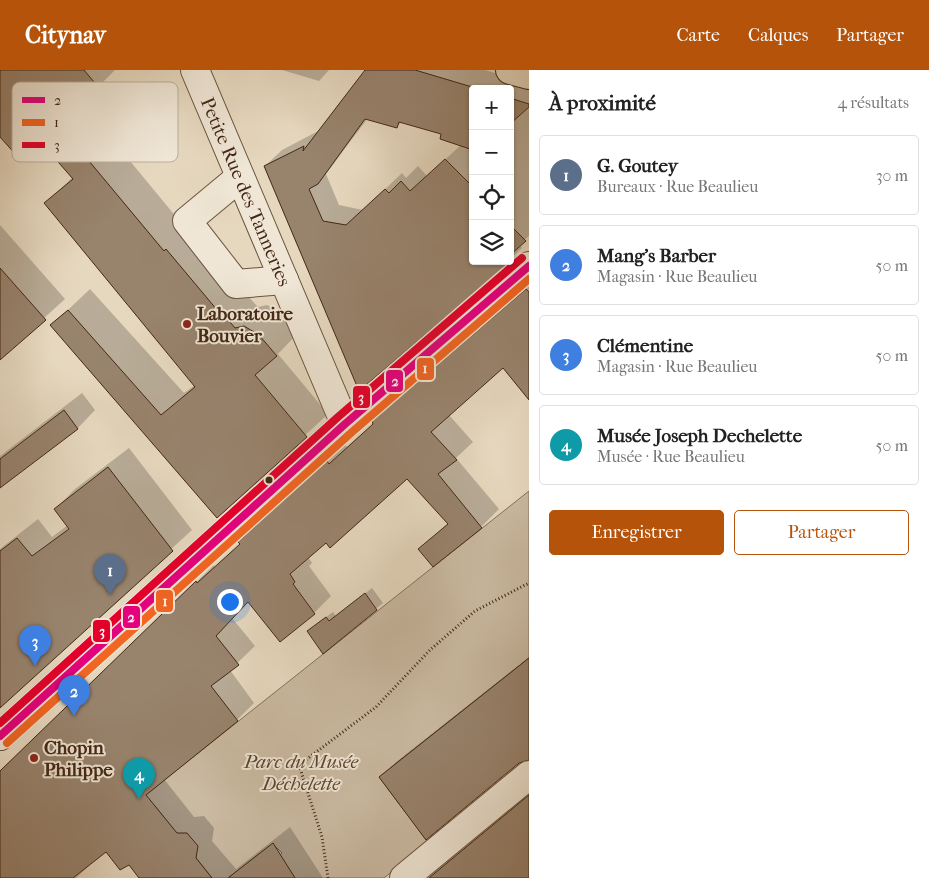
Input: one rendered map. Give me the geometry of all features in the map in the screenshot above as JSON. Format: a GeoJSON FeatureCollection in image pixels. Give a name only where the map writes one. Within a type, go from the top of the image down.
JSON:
{"type":"FeatureCollection","features":[{"type":"Feature","properties":{"kind":"main road"},"geometry":{"type":"LineString","coordinates":[[510,70],[529,75]]}},
{"type":"Feature","properties":{"kind":"street","name":"Petite Rue des Tanneries"},"geometry":{"type":"LineString","coordinates":[[195,70],[345,424]]}},
{"type":"Feature","properties":{"kind":"street"},"geometry":{"type":"LineString","coordinates":[[240,177],[187,221],[236,284],[284,280]]}},
{"type":"Feature","properties":{"kind":"street"},"geometry":{"type":"LineString","coordinates":[[0,736],[345,424],[529,266]]}},
{"type":"Feature","properties":{"kind":"street"},"geometry":{"type":"LineString","coordinates":[[404,878],[529,775]]}},
{"type":"Feature","properties":{"kind":"path"},"geometry":{"type":"LineString","coordinates":[[328,878],[322,837],[299,765],[376,707],[430,650],[475,611],[529,583]]}},
{"type":"Feature","properties":{"kind":"green space","name":"Parc du Musée Déchelette"},"geometry":{"type":"Polygon","coordinates":[[[529,491],[529,658],[379,777],[428,842],[384,878],[295,878],[280,855],[282,853],[276,847],[268,847],[228,878],[212,878],[155,806],[144,796],[529,491]]]}},
{"type":"Feature","properties":{"kind":"building"},"geometry":{"type":"Polygon","coordinates":[[[0,70],[84,70],[94,82],[12,82],[12,150],[0,137],[0,70]]]}},
{"type":"Feature","properties":{"kind":"building"},"geometry":{"type":"Polygon","coordinates":[[[365,70],[415,70],[469,86],[469,149],[440,139],[441,134],[399,122],[397,128],[365,119],[318,184],[309,189],[323,221],[346,225],[385,189],[389,193],[401,181],[410,191],[445,159],[469,183],[469,265],[507,265],[359,391],[264,166],[304,146],[303,151],[365,70]]]}},
{"type":"Feature","properties":{"kind":"building"},"geometry":{"type":"Polygon","coordinates":[[[514,99],[529,104],[529,107],[514,120],[514,99]]]}},
{"type":"Feature","properties":{"kind":"building"},"geometry":{"type":"Polygon","coordinates":[[[58,162],[90,162],[164,251],[166,249],[223,317],[225,316],[235,328],[244,326],[259,335],[277,356],[255,375],[307,437],[217,518],[50,325],[68,310],[161,415],[195,387],[44,203],[73,179],[58,162]]]}},
{"type":"Feature","properties":{"kind":"building"},"geometry":{"type":"Polygon","coordinates":[[[514,229],[526,241],[514,252],[514,229]]]}},
{"type":"Feature","properties":{"kind":"building"},"geometry":{"type":"Polygon","coordinates":[[[0,268],[46,320],[0,360],[0,268]]]}},
{"type":"Feature","properties":{"kind":"building"},"geometry":{"type":"Polygon","coordinates":[[[526,289],[529,292],[529,400],[503,368],[431,432],[457,460],[438,474],[482,528],[433,567],[418,549],[448,524],[407,479],[330,548],[326,543],[290,574],[295,582],[293,584],[315,614],[280,642],[248,602],[216,636],[239,665],[211,686],[238,721],[146,795],[177,833],[187,833],[198,846],[196,858],[212,878],[139,878],[129,865],[120,870],[106,852],[73,878],[0,878],[0,771],[196,581],[197,583],[240,544],[238,542],[327,461],[329,464],[373,424],[372,421],[526,289]]]}},
{"type":"Feature","properties":{"kind":"building"},"geometry":{"type":"Polygon","coordinates":[[[64,410],[78,429],[0,488],[0,459],[64,410]]]}},
{"type":"Feature","properties":{"kind":"building"},"geometry":{"type":"Polygon","coordinates":[[[108,467],[173,551],[0,708],[0,551],[17,538],[32,556],[69,529],[54,509],[108,467]]]}},
{"type":"Feature","properties":{"kind":"building"},"geometry":{"type":"Polygon","coordinates":[[[365,593],[377,610],[323,654],[307,631],[326,617],[329,621],[365,593]]]}},
{"type":"Feature","properties":{"kind":"building"},"geometry":{"type":"Polygon","coordinates":[[[529,658],[529,760],[519,763],[426,840],[379,777],[529,658]]]}},
{"type":"Feature","properties":{"kind":"building"},"geometry":{"type":"Polygon","coordinates":[[[529,795],[529,878],[429,878],[529,795]]]}},
{"type":"Feature","properties":{"kind":"building"},"geometry":{"type":"Polygon","coordinates":[[[273,843],[295,878],[228,878],[273,843]]]}},
{"type":"Feature","properties":{"kind":"transit line","name":"3"},"geometry":{"type":"LineString","coordinates":[[0,723],[338,417],[522,258]]}},
{"type":"Feature","properties":{"kind":"transit line","name":"2"},"geometry":{"type":"LineString","coordinates":[[0,736],[345,424],[529,266]]}},
{"type":"Feature","properties":{"kind":"transit line","name":"1"},"geometry":{"type":"LineString","coordinates":[[7,743],[352,432],[529,279]]}},
{"type":"Feature","properties":{"kind":"place","name":"Laboratoire Bouvier"},"geometry":{"type":"Point","coordinates":[187,324]}},
{"type":"Feature","properties":{"kind":"place","name":"G. Goutey"},"geometry":{"type":"Point","coordinates":[110,595]}},
{"type":"Feature","properties":{"kind":"place","name":"Clémentine"},"geometry":{"type":"Point","coordinates":[35,666]}},
{"type":"Feature","properties":{"kind":"place","name":"Mang's Barber"},"geometry":{"type":"Point","coordinates":[74,716]}},
{"type":"Feature","properties":{"kind":"place","name":"Chopin Philippe"},"geometry":{"type":"Point","coordinates":[34,758]}},
{"type":"Feature","properties":{"kind":"place","name":"Musée Joseph Dechelette"},"geometry":{"type":"Point","coordinates":[139,799]}}]}
